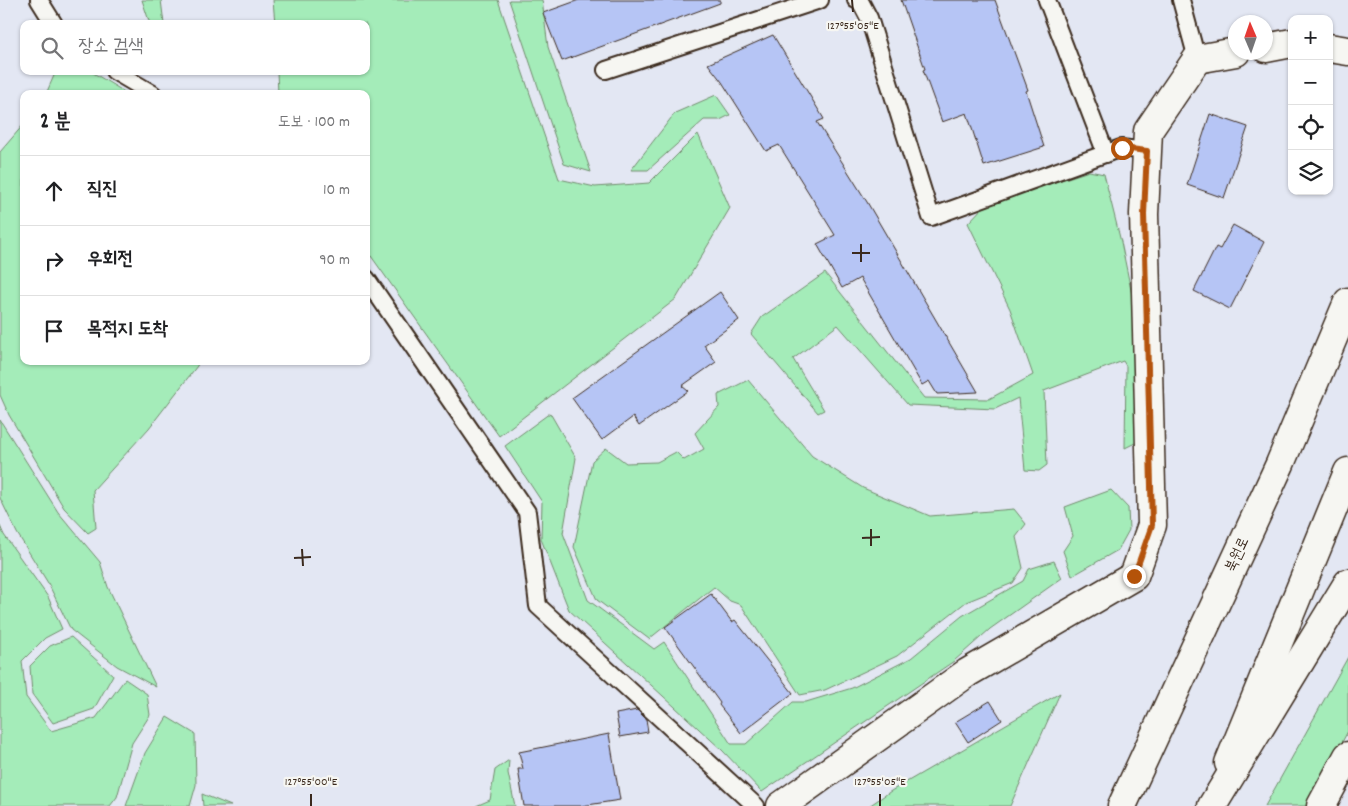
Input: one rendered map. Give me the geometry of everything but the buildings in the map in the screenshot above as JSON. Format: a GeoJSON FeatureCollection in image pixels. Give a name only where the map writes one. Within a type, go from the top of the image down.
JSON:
{"type":"FeatureCollection","features":[{"type":"Feature","properties":{"kind":"main road"},"geometry":{"type":"LineString","coordinates":[[1273,47],[1288,44]]}},
{"type":"Feature","properties":{"kind":"main road"},"geometry":{"type":"LineString","coordinates":[[1333,49],[1348,51]]}},
{"type":"Feature","properties":{"kind":"main road"},"geometry":{"type":"LineString","coordinates":[[781,806],[967,673],[1134,576],[1152,525],[1144,214],[1148,131],[1197,59],[1228,53]]}},
{"type":"Feature","properties":{"kind":"main road","name":"북원로"},"geometry":{"type":"LineString","coordinates":[[1122,806],[1280,464],[1348,302]]}},
{"type":"Feature","properties":{"kind":"main road"},"geometry":{"type":"LineString","coordinates":[[1212,806],[1348,472]]}},
{"type":"Feature","properties":{"kind":"main road"},"geometry":{"type":"LineString","coordinates":[[1212,806],[1348,583]]}},
{"type":"Feature","properties":{"kind":"main road"},"geometry":{"type":"LineString","coordinates":[[1321,806],[1348,756]]}},
{"type":"Feature","properties":{"kind":"lane"},"geometry":{"type":"LineString","coordinates":[[39,0],[52,20]]}},
{"type":"Feature","properties":{"kind":"lane"},"geometry":{"type":"LineString","coordinates":[[606,70],[820,0]]}},
{"type":"Feature","properties":{"kind":"lane"},"geometry":{"type":"LineString","coordinates":[[856,0],[860,1],[869,18],[931,217],[1122,148],[1147,151]]}},
{"type":"Feature","properties":{"kind":"lane"},"geometry":{"type":"LineString","coordinates":[[1048,0],[1106,154]]}},
{"type":"Feature","properties":{"kind":"lane"},"geometry":{"type":"LineString","coordinates":[[1181,0],[1197,59]]}},
{"type":"Feature","properties":{"kind":"lane"},"geometry":{"type":"LineString","coordinates":[[121,75],[146,90]]}},
{"type":"Feature","properties":{"kind":"lane"},"geometry":{"type":"LineString","coordinates":[[370,284],[527,512],[538,606],[756,806]]}},
{"type":"Feature","properties":{"kind":"green space"},"geometry":{"type":"Polygon","coordinates":[[[142,0],[161,0],[164,20],[149,20],[142,0]]]}},
{"type":"Feature","properties":{"kind":"green space"},"geometry":{"type":"Polygon","coordinates":[[[273,0],[498,0],[559,179],[595,187],[649,183],[698,134],[730,208],[676,299],[499,436],[370,255],[370,90],[278,90],[277,75],[370,75],[370,20],[275,20],[273,0]]]}},
{"type":"Feature","properties":{"kind":"green space"},"geometry":{"type":"Polygon","coordinates":[[[509,0],[542,0],[548,47],[591,172],[564,164],[509,0]]]}},
{"type":"Feature","properties":{"kind":"green space"},"geometry":{"type":"Polygon","coordinates":[[[54,75],[97,75],[121,90],[48,90],[54,75]]]}},
{"type":"Feature","properties":{"kind":"green space"},"geometry":{"type":"Polygon","coordinates":[[[716,95],[730,115],[720,120],[704,120],[648,170],[631,170],[675,113],[716,95]]]}},
{"type":"Feature","properties":{"kind":"green space"},"geometry":{"type":"Polygon","coordinates":[[[20,129],[20,365],[197,365],[149,428],[93,490],[96,528],[88,533],[64,508],[9,415],[0,395],[0,152],[20,129]]]}},
{"type":"Feature","properties":{"kind":"green space"},"geometry":{"type":"Polygon","coordinates":[[[1089,171],[1104,174],[1121,242],[1143,348],[1139,441],[1125,448],[1126,366],[1123,361],[1044,391],[1047,465],[1039,471],[1025,470],[1018,398],[995,409],[908,405],[838,325],[793,359],[824,410],[818,413],[751,334],[762,317],[825,273],[924,398],[989,399],[1033,375],[1010,309],[968,223],[985,205],[1089,171]]]}},
{"type":"Feature","properties":{"kind":"green space"},"geometry":{"type":"Polygon","coordinates":[[[748,380],[812,456],[863,488],[930,516],[1014,509],[1026,524],[1016,537],[1023,568],[1013,583],[966,602],[897,656],[825,690],[800,695],[741,605],[730,601],[714,587],[649,639],[597,600],[574,547],[592,461],[606,448],[626,463],[657,462],[676,452],[684,460],[704,449],[695,433],[719,407],[718,395],[748,380]]]}},
{"type":"Feature","properties":{"kind":"green space"},"geometry":{"type":"Polygon","coordinates":[[[550,413],[576,458],[563,533],[588,600],[654,649],[664,642],[731,744],[746,744],[793,702],[806,702],[852,688],[911,658],[962,616],[1023,581],[1029,569],[1054,561],[1062,578],[990,629],[954,661],[762,792],[722,750],[569,610],[541,539],[542,502],[505,446],[550,413]]]}},
{"type":"Feature","properties":{"kind":"green space"},"geometry":{"type":"Polygon","coordinates":[[[0,420],[58,512],[100,562],[108,587],[156,687],[117,666],[71,630],[48,583],[17,533],[0,498],[0,420]]]}},
{"type":"Feature","properties":{"kind":"green space"},"geometry":{"type":"Polygon","coordinates":[[[1111,490],[1128,508],[1129,530],[1118,550],[1072,576],[1063,551],[1073,536],[1065,507],[1111,490]]]}},
{"type":"Feature","properties":{"kind":"green space"},"geometry":{"type":"Polygon","coordinates":[[[0,526],[4,535],[48,597],[62,629],[45,638],[22,661],[26,697],[51,731],[96,718],[125,679],[147,694],[150,715],[132,743],[117,797],[110,806],[0,806],[0,526]]]}},
{"type":"Feature","properties":{"kind":"green space"},"geometry":{"type":"Polygon","coordinates":[[[71,637],[113,675],[94,709],[53,723],[32,694],[30,666],[50,646],[71,637]]]}},
{"type":"Feature","properties":{"kind":"green space"},"geometry":{"type":"Polygon","coordinates":[[[1348,657],[1348,731],[1308,806],[1265,806],[1348,657]]]}},
{"type":"Feature","properties":{"kind":"green space"},"geometry":{"type":"Polygon","coordinates":[[[1060,693],[1010,806],[869,806],[891,791],[1060,693]]]}},
{"type":"Feature","properties":{"kind":"green space"},"geometry":{"type":"Polygon","coordinates":[[[167,717],[195,734],[196,785],[190,806],[126,806],[145,753],[167,717]]]}},
{"type":"Feature","properties":{"kind":"green space"},"geometry":{"type":"Polygon","coordinates":[[[509,760],[508,773],[515,806],[476,806],[490,800],[495,770],[509,760]]]}},
{"type":"Feature","properties":{"kind":"green space"},"geometry":{"type":"Polygon","coordinates":[[[202,794],[231,806],[203,806],[202,794]]]}},
{"type":"Feature","properties":{"kind":"route"},"geometry":{"type":"LineString","coordinates":[[1122,148],[1147,151],[1144,214],[1152,525],[1134,576]]}}]}
